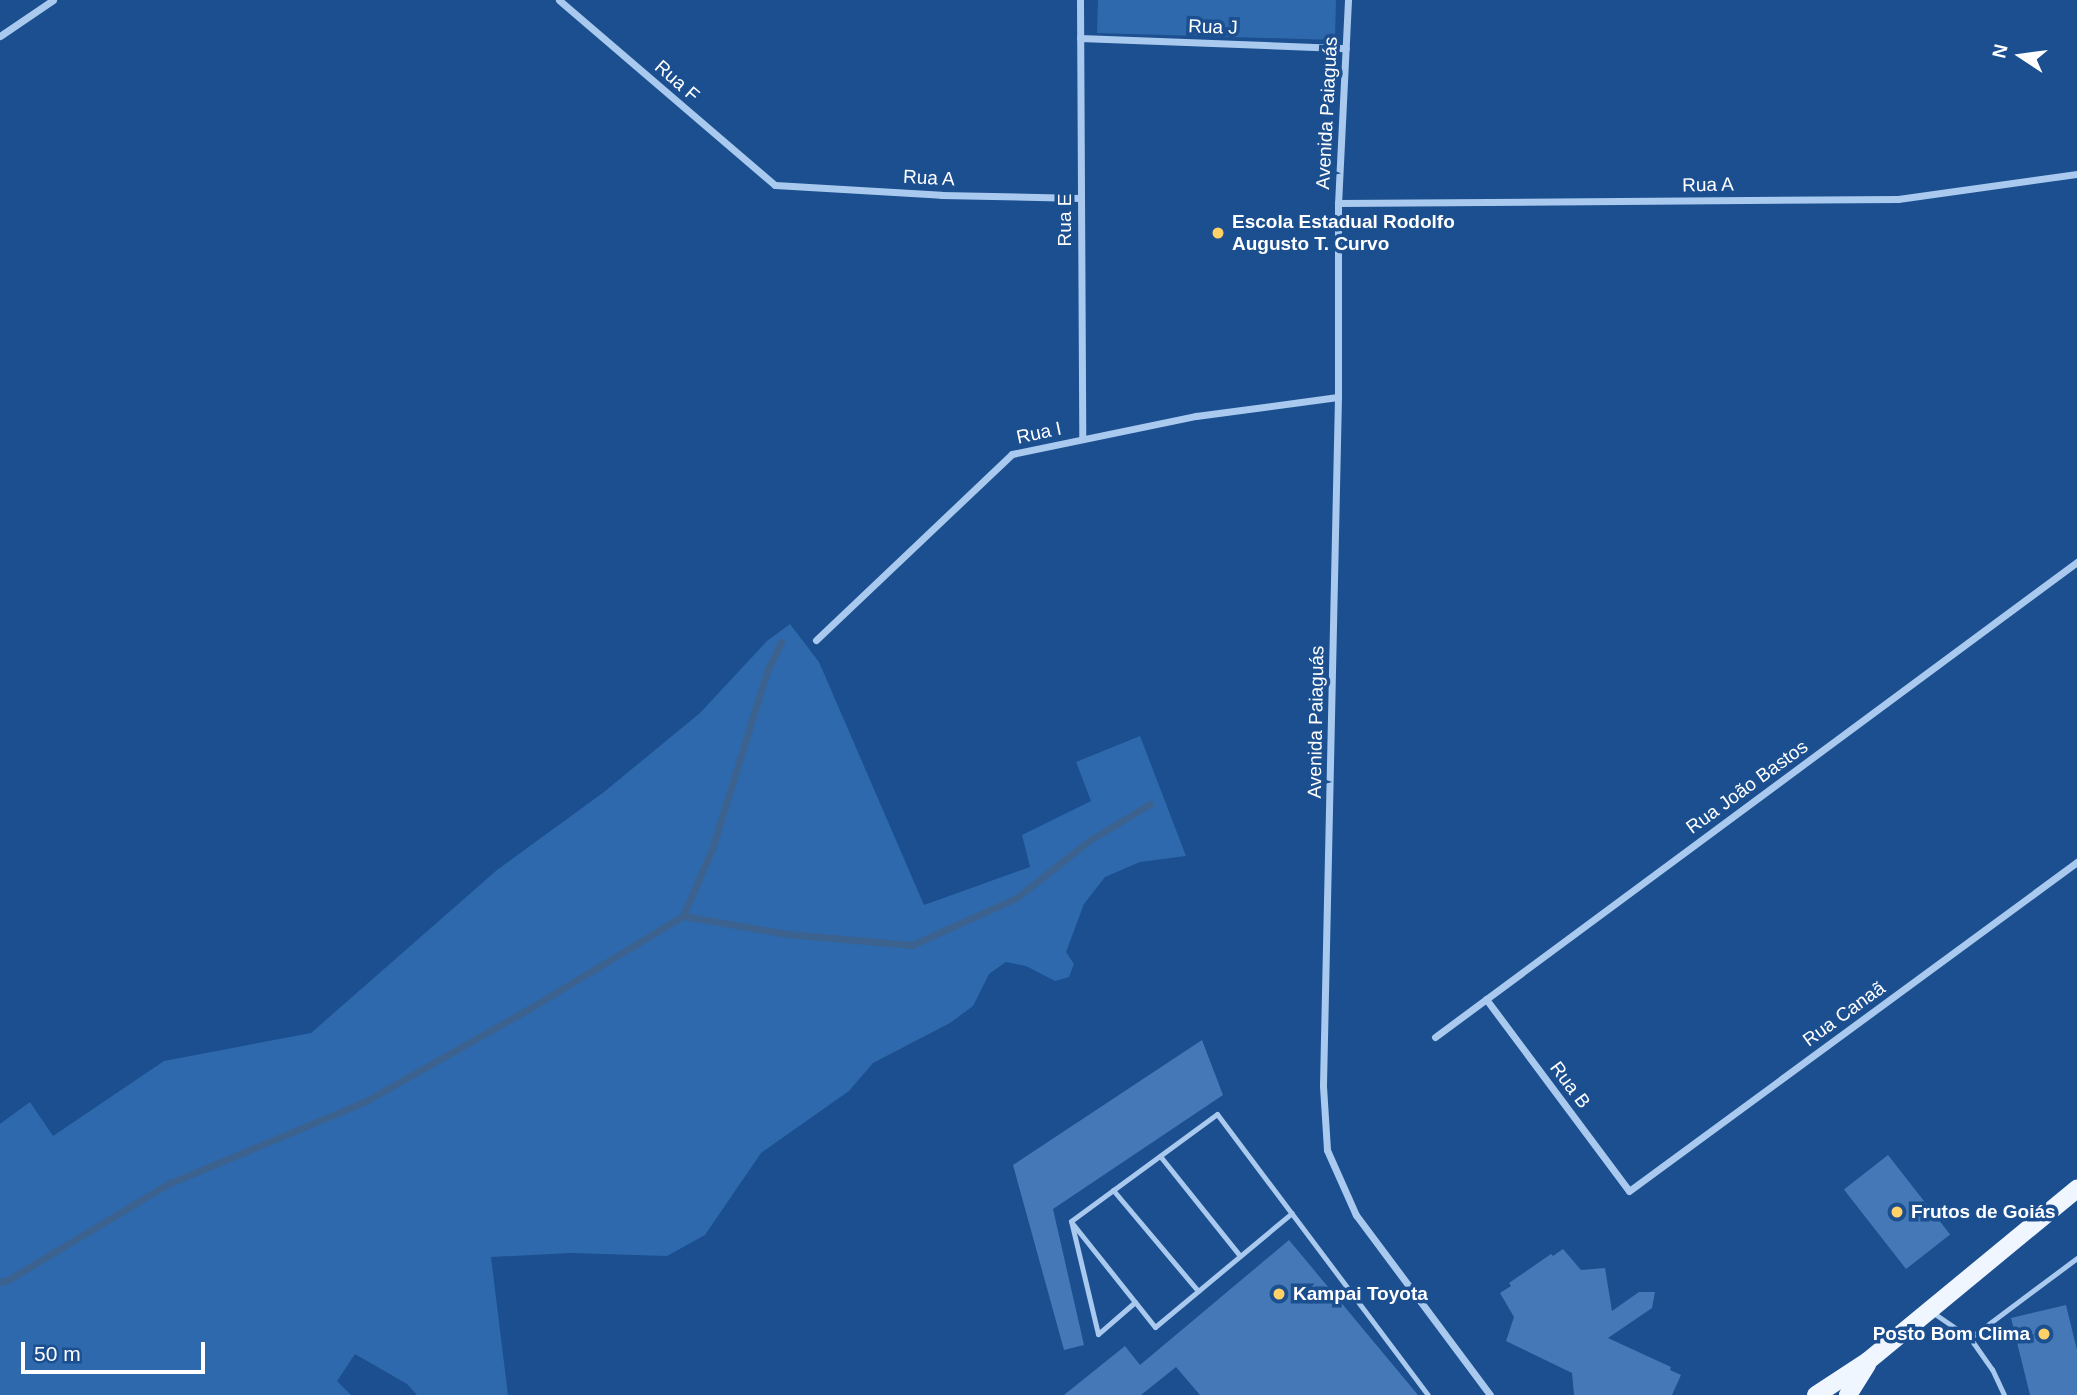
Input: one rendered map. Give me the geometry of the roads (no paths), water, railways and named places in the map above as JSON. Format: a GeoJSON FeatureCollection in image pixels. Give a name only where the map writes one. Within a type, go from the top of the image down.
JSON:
{"type":"FeatureCollection","features":[{"type":"Feature","properties":{"kind":"main road"},"geometry":{"type":"LineString","coordinates":[[1816,1395],[1868,1361],[2077,1189]]}},
{"type":"Feature","properties":{"kind":"main road"},"geometry":{"type":"LineString","coordinates":[[1848,1395],[1868,1361]]}},
{"type":"Feature","properties":{"kind":"street"},"geometry":{"type":"LineString","coordinates":[[0,36],[53,0]]}},
{"type":"Feature","properties":{"kind":"street","name":"Rua F"},"geometry":{"type":"LineString","coordinates":[[559,0],[775,185]]}},
{"type":"Feature","properties":{"kind":"street","name":"Rua E"},"geometry":{"type":"LineString","coordinates":[[1080,0],[1082,439]]}},
{"type":"Feature","properties":{"kind":"street","name":"Avenida Paiaguás"},"geometry":{"type":"LineString","coordinates":[[1348,0],[1338,203],[1338,397],[1323,1086],[1327,1150],[1356,1214],[1490,1395]]}},
{"type":"Feature","properties":{"kind":"street","name":"Rua J"},"geometry":{"type":"LineString","coordinates":[[1080,38],[1346,48]]}},
{"type":"Feature","properties":{"kind":"street","name":"Rua A"},"geometry":{"type":"LineString","coordinates":[[1338,203],[1898,199],[2077,174]]}},
{"type":"Feature","properties":{"kind":"street","name":"Rua A"},"geometry":{"type":"LineString","coordinates":[[775,185],[941,195],[1081,198]]}},
{"type":"Feature","properties":{"kind":"street","name":"Rua I"},"geometry":{"type":"LineString","coordinates":[[816,640],[1012,454],[1196,416],[1338,397]]}},
{"type":"Feature","properties":{"kind":"street","name":"Rua João Bastos"},"geometry":{"type":"LineString","coordinates":[[1435,1037],[2077,562]]}},
{"type":"Feature","properties":{"kind":"street","name":"Rua Canaã"},"geometry":{"type":"LineString","coordinates":[[1629,1191],[2077,862]]}},
{"type":"Feature","properties":{"kind":"street","name":"Rua B"},"geometry":{"type":"LineString","coordinates":[[1486,999],[1629,1191]]}},
{"type":"Feature","properties":{"kind":"lane"},"geometry":{"type":"LineString","coordinates":[[1071,1221],[1217,1114],[1428,1395]]}},
{"type":"Feature","properties":{"kind":"lane"},"geometry":{"type":"LineString","coordinates":[[1160,1156],[1240,1256]]}},
{"type":"Feature","properties":{"kind":"lane"},"geometry":{"type":"LineString","coordinates":[[1113,1190],[1198,1291]]}},
{"type":"Feature","properties":{"kind":"lane"},"geometry":{"type":"LineString","coordinates":[[1071,1221],[1155,1327],[1292,1213]]}},
{"type":"Feature","properties":{"kind":"lane"},"geometry":{"type":"LineString","coordinates":[[1071,1221],[1098,1334],[1135,1302]]}},
{"type":"Feature","properties":{"kind":"lane"},"geometry":{"type":"LineString","coordinates":[[1969,1338],[2077,1258]]}},
{"type":"Feature","properties":{"kind":"lane"},"geometry":{"type":"LineString","coordinates":[[1929,1310],[1969,1338],[1992,1369],[2004,1395]]}},
{"type":"Feature","properties":{"kind":"waterway"},"geometry":{"type":"LineString","coordinates":[[683,916],[712,849],[767,671],[781,642]]}},
{"type":"Feature","properties":{"kind":"waterway"},"geometry":{"type":"LineString","coordinates":[[0,1282],[8,1280],[168,1184],[366,1101],[527,1010],[683,916],[787,934],[912,945],[1016,898],[1090,840],[1150,804]]}},
{"type":"Feature","properties":{"kind":"place","name":"Escola Estadual Rodolfo Augusto T. Curvo"},"geometry":{"type":"Point","coordinates":[1218,233]}},
{"type":"Feature","properties":{"kind":"place","name":"Frutos de Goiás"},"geometry":{"type":"Point","coordinates":[1897,1212]}},
{"type":"Feature","properties":{"kind":"place","name":"Kampai Toyota"},"geometry":{"type":"Point","coordinates":[1279,1294]}},
{"type":"Feature","properties":{"kind":"place","name":"Posto Bom Clima"},"geometry":{"type":"Point","coordinates":[2044,1334]}}]}
